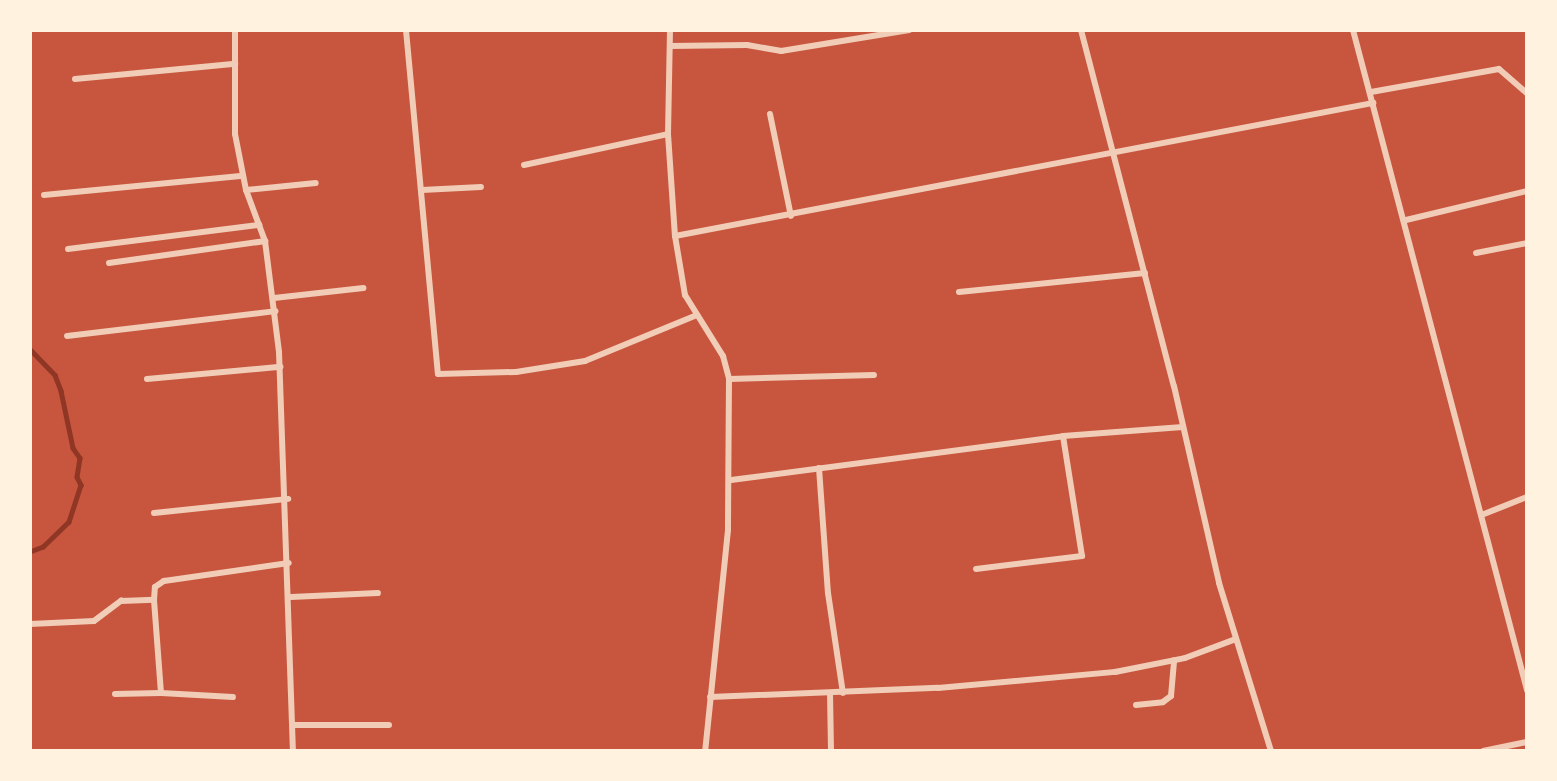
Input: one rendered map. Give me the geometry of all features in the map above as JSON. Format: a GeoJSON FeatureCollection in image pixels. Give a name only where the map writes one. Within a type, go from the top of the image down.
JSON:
{"type":"FeatureCollection","features":[{"type":"Feature","properties":{"kind":"street"},"geometry":{"type":"LineString","coordinates":[[235,30],[235,134],[246,190],[265,241],[276,311],[288,499],[293,751]]}},
{"type":"Feature","properties":{"kind":"street"},"geometry":{"type":"LineString","coordinates":[[406,30],[438,374],[516,372],[585,361],[697,315]]}},
{"type":"Feature","properties":{"kind":"street"},"geometry":{"type":"LineString","coordinates":[[670,30],[668,134],[675,236],[685,295],[723,356],[729,379],[731,480],[705,751]]}},
{"type":"Feature","properties":{"kind":"street"},"geometry":{"type":"LineString","coordinates":[[670,46],[747,45],[781,51],[909,30]]}},
{"type":"Feature","properties":{"kind":"street"},"geometry":{"type":"LineString","coordinates":[[1081,30],[1236,639],[1271,751]]}},
{"type":"Feature","properties":{"kind":"street"},"geometry":{"type":"LineString","coordinates":[[1353,30],[1484,514],[1527,690]]}},
{"type":"Feature","properties":{"kind":"street"},"geometry":{"type":"LineString","coordinates":[[75,79],[235,64]]}},
{"type":"Feature","properties":{"kind":"street"},"geometry":{"type":"LineString","coordinates":[[1371,92],[1499,69],[1527,93]]}},
{"type":"Feature","properties":{"kind":"street"},"geometry":{"type":"LineString","coordinates":[[675,236],[1373,103]]}},
{"type":"Feature","properties":{"kind":"street"},"geometry":{"type":"LineString","coordinates":[[769,114],[791,216]]}},
{"type":"Feature","properties":{"kind":"street"},"geometry":{"type":"LineString","coordinates":[[524,166],[668,134]]}},
{"type":"Feature","properties":{"kind":"street"},"geometry":{"type":"LineString","coordinates":[[44,195],[243,176]]}},
{"type":"Feature","properties":{"kind":"street"},"geometry":{"type":"LineString","coordinates":[[246,190],[316,183]]}},
{"type":"Feature","properties":{"kind":"street"},"geometry":{"type":"LineString","coordinates":[[422,190],[481,187]]}},
{"type":"Feature","properties":{"kind":"street"},"geometry":{"type":"LineString","coordinates":[[1406,220],[1527,191]]}},
{"type":"Feature","properties":{"kind":"street"},"geometry":{"type":"LineString","coordinates":[[68,248],[259,225]]}},
{"type":"Feature","properties":{"kind":"street"},"geometry":{"type":"LineString","coordinates":[[109,263],[265,241]]}},
{"type":"Feature","properties":{"kind":"street"},"geometry":{"type":"LineString","coordinates":[[1476,253],[1527,243]]}},
{"type":"Feature","properties":{"kind":"street"},"geometry":{"type":"LineString","coordinates":[[959,292],[1145,273]]}},
{"type":"Feature","properties":{"kind":"street"},"geometry":{"type":"LineString","coordinates":[[274,298],[363,288]]}},
{"type":"Feature","properties":{"kind":"street"},"geometry":{"type":"LineString","coordinates":[[68,336],[276,311]]}},
{"type":"Feature","properties":{"kind":"street"},"geometry":{"type":"LineString","coordinates":[[147,379],[280,367]]}},
{"type":"Feature","properties":{"kind":"street"},"geometry":{"type":"LineString","coordinates":[[729,379],[874,375]]}},
{"type":"Feature","properties":{"kind":"street"},"geometry":{"type":"LineString","coordinates":[[731,480],[1063,436],[1183,427]]}},
{"type":"Feature","properties":{"kind":"street"},"geometry":{"type":"LineString","coordinates":[[976,569],[1082,556],[1063,436]]}},
{"type":"Feature","properties":{"kind":"street"},"geometry":{"type":"LineString","coordinates":[[819,468],[828,593],[843,693]]}},
{"type":"Feature","properties":{"kind":"street"},"geometry":{"type":"LineString","coordinates":[[1484,514],[1527,497]]}},
{"type":"Feature","properties":{"kind":"street"},"geometry":{"type":"LineString","coordinates":[[154,513],[288,499]]}},
{"type":"Feature","properties":{"kind":"street"},"geometry":{"type":"LineString","coordinates":[[161,693],[155,587],[164,581],[289,563]]}},
{"type":"Feature","properties":{"kind":"street"},"geometry":{"type":"LineString","coordinates":[[291,597],[378,593]]}},
{"type":"Feature","properties":{"kind":"street"},"geometry":{"type":"LineString","coordinates":[[30,624],[94,621],[121,601],[154,600]]}},
{"type":"Feature","properties":{"kind":"street"},"geometry":{"type":"LineString","coordinates":[[710,697],[843,693],[1014,682],[1115,672],[1174,660],[1236,639]]}},
{"type":"Feature","properties":{"kind":"street"},"geometry":{"type":"LineString","coordinates":[[1136,705],[1163,702],[1171,696],[1174,660]]}},
{"type":"Feature","properties":{"kind":"street"},"geometry":{"type":"LineString","coordinates":[[115,694],[161,693],[233,697]]}},
{"type":"Feature","properties":{"kind":"street"},"geometry":{"type":"LineString","coordinates":[[830,693],[831,751]]}},
{"type":"Feature","properties":{"kind":"street"},"geometry":{"type":"LineString","coordinates":[[293,725],[389,725]]}},
{"type":"Feature","properties":{"kind":"street"},"geometry":{"type":"LineString","coordinates":[[1483,751],[1527,743]]}},
{"type":"Feature","properties":{"kind":"waterway"},"geometry":{"type":"LineString","coordinates":[[30,349],[55,375],[73,448],[80,458],[77,477],[81,485],[69,522],[43,547],[30,552]]}}]}
